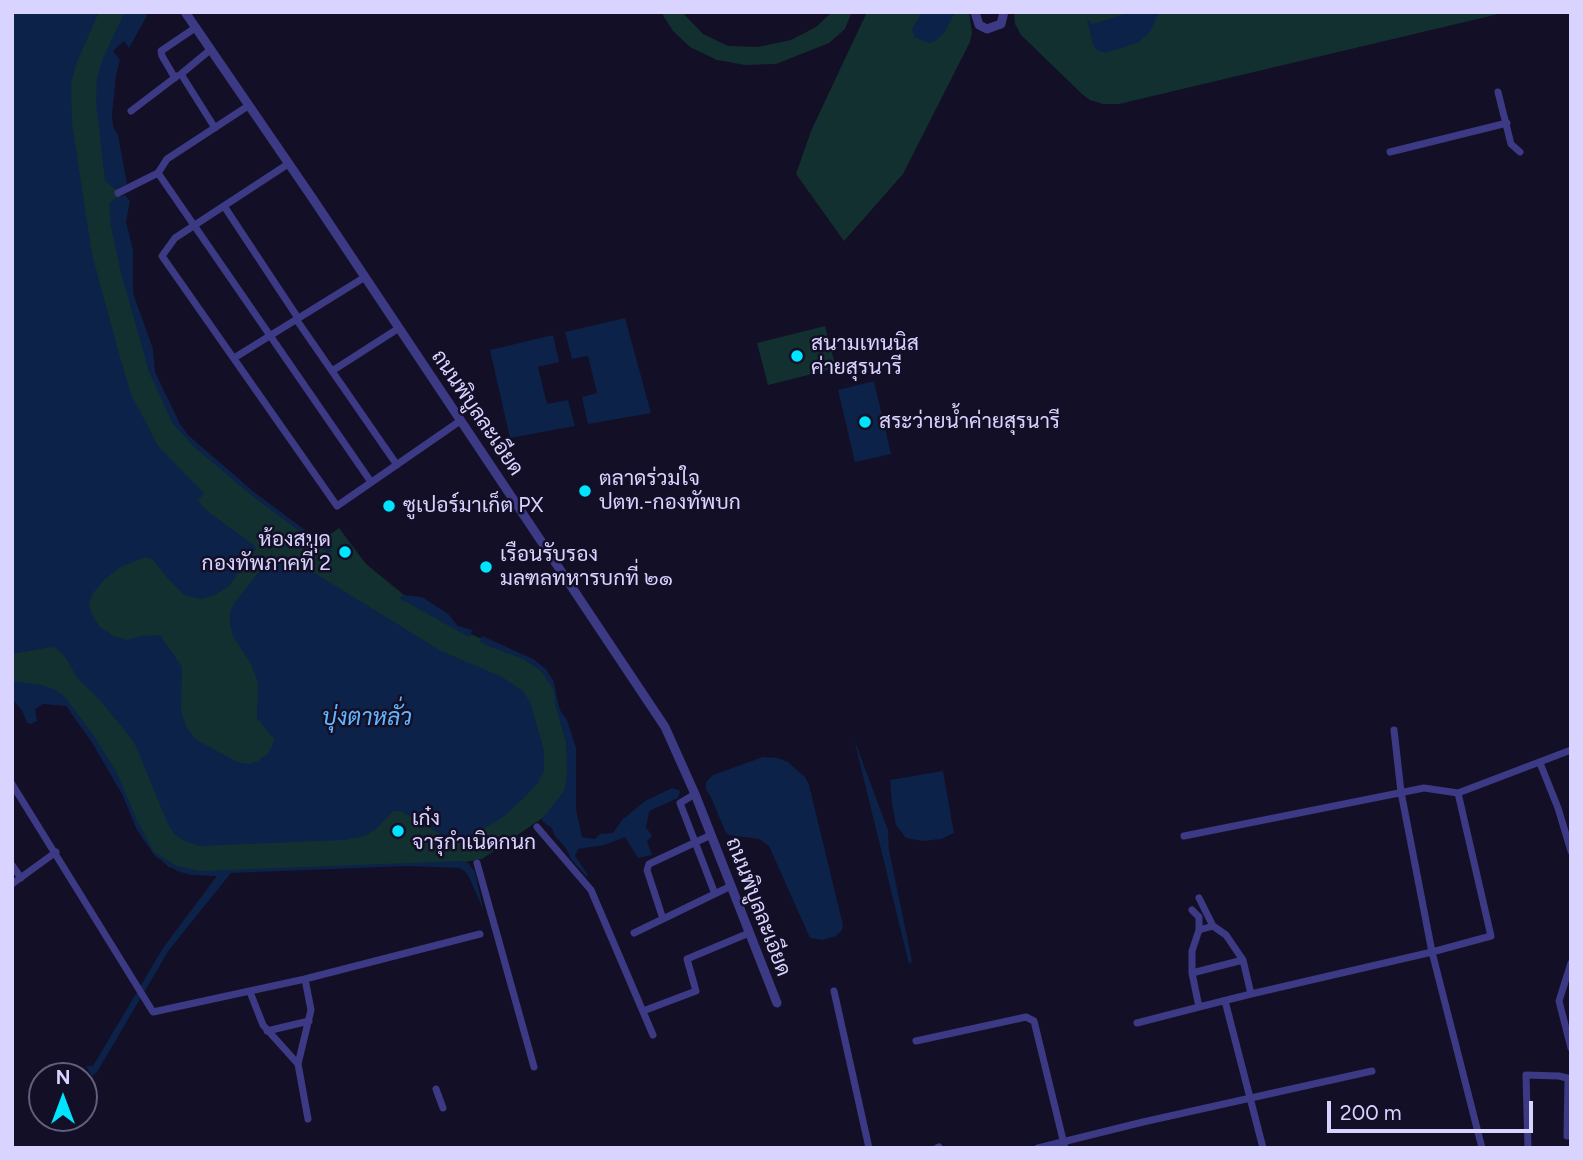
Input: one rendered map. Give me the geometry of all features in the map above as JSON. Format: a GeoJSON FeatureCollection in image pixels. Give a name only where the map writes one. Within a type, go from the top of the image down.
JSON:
{"type":"FeatureCollection","features":[{"type":"Feature","properties":{"kind":"street","name":"ถนนพิบูลละเอียด"},"geometry":{"type":"LineString","coordinates":[[185,12],[660,719],[695,794],[777,1003]]}},
{"type":"Feature","properties":{"kind":"street"},"geometry":{"type":"LineString","coordinates":[[975,12],[979,25],[988,29],[1001,24],[1003,12]]}},
{"type":"Feature","properties":{"kind":"street"},"geometry":{"type":"LineString","coordinates":[[195,28],[162,51],[162,56],[215,128]]}},
{"type":"Feature","properties":{"kind":"street"},"geometry":{"type":"LineString","coordinates":[[131,111],[210,50]]}},
{"type":"Feature","properties":{"kind":"street"},"geometry":{"type":"LineString","coordinates":[[1498,92],[1511,144],[1520,152]]}},
{"type":"Feature","properties":{"kind":"street"},"geometry":{"type":"LineString","coordinates":[[118,193],[158,173],[167,159],[248,106]]}},
{"type":"Feature","properties":{"kind":"street"},"geometry":{"type":"LineString","coordinates":[[1390,152],[1507,123]]}},
{"type":"Feature","properties":{"kind":"street"},"geometry":{"type":"LineString","coordinates":[[288,164],[175,238],[162,256],[337,506],[460,421]]}},
{"type":"Feature","properties":{"kind":"street"},"geometry":{"type":"LineString","coordinates":[[158,173],[371,482]]}},
{"type":"Feature","properties":{"kind":"street"},"geometry":{"type":"LineString","coordinates":[[224,206],[397,465]]}},
{"type":"Feature","properties":{"kind":"street"},"geometry":{"type":"LineString","coordinates":[[234,358],[365,277]]}},
{"type":"Feature","properties":{"kind":"street"},"geometry":{"type":"LineString","coordinates":[[332,371],[399,328]]}},
{"type":"Feature","properties":{"kind":"street"},"geometry":{"type":"LineString","coordinates":[[1394,730],[1401,792],[1432,952],[1482,1148]]}},
{"type":"Feature","properties":{"kind":"street"},"geometry":{"type":"LineString","coordinates":[[1184,836],[1423,788],[1458,793],[1571,750]]}},
{"type":"Feature","properties":{"kind":"street"},"geometry":{"type":"LineString","coordinates":[[1540,763],[1571,851]]}},
{"type":"Feature","properties":{"kind":"street"},"geometry":{"type":"LineString","coordinates":[[12,784],[153,1012],[305,979],[480,934]]}},
{"type":"Feature","properties":{"kind":"street"},"geometry":{"type":"LineString","coordinates":[[1137,1023],[1491,936],[1458,793]]}},
{"type":"Feature","properties":{"kind":"street"},"geometry":{"type":"LineString","coordinates":[[695,794],[680,803],[715,894]]}},
{"type":"Feature","properties":{"kind":"street"},"geometry":{"type":"LineString","coordinates":[[537,827],[591,890],[653,1035]]}},
{"type":"Feature","properties":{"kind":"street"},"geometry":{"type":"LineString","coordinates":[[663,919],[647,870],[649,864],[711,835]]}},
{"type":"Feature","properties":{"kind":"street"},"geometry":{"type":"LineString","coordinates":[[12,884],[56,852]]}},
{"type":"Feature","properties":{"kind":"street"},"geometry":{"type":"LineString","coordinates":[[477,863],[534,1067]]}},
{"type":"Feature","properties":{"kind":"street"},"geometry":{"type":"LineString","coordinates":[[12,865],[21,878]]}},
{"type":"Feature","properties":{"kind":"street"},"geometry":{"type":"LineString","coordinates":[[634,933],[731,886]]}},
{"type":"Feature","properties":{"kind":"street"},"geometry":{"type":"LineString","coordinates":[[1199,898],[1213,926],[1226,935],[1243,960],[1251,994]]}},
{"type":"Feature","properties":{"kind":"street"},"geometry":{"type":"LineString","coordinates":[[1192,910],[1199,917],[1199,930],[1192,951],[1192,973],[1199,1007]]}},
{"type":"Feature","properties":{"kind":"street"},"geometry":{"type":"LineString","coordinates":[[1199,930],[1213,926]]}},
{"type":"Feature","properties":{"kind":"street"},"geometry":{"type":"LineString","coordinates":[[643,1011],[696,991],[687,959],[749,933]]}},
{"type":"Feature","properties":{"kind":"street"},"geometry":{"type":"LineString","coordinates":[[1192,973],[1243,960]]}},
{"type":"Feature","properties":{"kind":"street"},"geometry":{"type":"LineString","coordinates":[[1571,963],[1559,1001],[1571,1048]]}},
{"type":"Feature","properties":{"kind":"street"},"geometry":{"type":"LineString","coordinates":[[305,979],[311,1006],[298,1064],[308,1119]]}},
{"type":"Feature","properties":{"kind":"street"},"geometry":{"type":"LineString","coordinates":[[834,991],[869,1148]]}},
{"type":"Feature","properties":{"kind":"street"},"geometry":{"type":"LineString","coordinates":[[250,992],[261,1022],[298,1064]]}},
{"type":"Feature","properties":{"kind":"street"},"geometry":{"type":"LineString","coordinates":[[1225,1001],[1263,1148]]}},
{"type":"Feature","properties":{"kind":"street"},"geometry":{"type":"LineString","coordinates":[[916,1041],[1026,1017],[1034,1021],[1064,1145]]}},
{"type":"Feature","properties":{"kind":"street"},"geometry":{"type":"LineString","coordinates":[[267,1031],[309,1021]]}},
{"type":"Feature","properties":{"kind":"street"},"geometry":{"type":"LineString","coordinates":[[1038,1148],[1064,1145],[1372,1071]]}},
{"type":"Feature","properties":{"kind":"street"},"geometry":{"type":"LineString","coordinates":[[1528,1148],[1526,1074],[1569,1079],[1567,1136]]}},
{"type":"Feature","properties":{"kind":"street"},"geometry":{"type":"LineString","coordinates":[[436,1088],[443,1108]]}},
{"type":"Feature","properties":{"kind":"green space","name":"บุ่งตาหลั่ว"},"geometry":{"type":"Polygon","coordinates":[[[12,12],[127,12],[101,76],[121,199],[111,207],[152,373],[181,431],[233,477],[318,543],[339,528],[366,564],[409,599],[468,633],[522,656],[539,666],[551,680],[571,746],[566,793],[547,815],[482,859],[454,864],[204,873],[169,867],[153,852],[143,837],[119,783],[70,706],[12,687],[12,12]]]}},
{"type":"Feature","properties":{"kind":"green space"},"geometry":{"type":"Polygon","coordinates":[[[661,12],[682,12],[703,34],[728,46],[758,47],[791,40],[816,27],[832,12],[852,12],[845,29],[829,43],[776,64],[745,65],[717,60],[690,47],[673,31],[661,12]]]}},
{"type":"Feature","properties":{"kind":"green space"},"geometry":{"type":"Polygon","coordinates":[[[867,12],[969,12],[972,33],[970,42],[903,174],[844,241],[796,174],[811,131],[867,12]]]}},
{"type":"Feature","properties":{"kind":"green space"},"geometry":{"type":"Polygon","coordinates":[[[1014,12],[1507,12],[1119,104],[1103,104],[1082,94],[1021,35],[1015,24],[1014,12]]]}},
{"type":"Feature","properties":{"kind":"green space","name":"สนามเทนนิส ค่ายสุรนารี"},"geometry":{"type":"Polygon","coordinates":[[[825,326],[836,368],[768,385],[757,343],[825,326]]]}},
{"type":"Feature","properties":{"kind":"water","name":"บุ่งตาหลั่ว"},"geometry":{"type":"Polygon","coordinates":[[[12,12],[99,12],[76,64],[71,84],[72,123],[92,254],[120,357],[131,394],[158,446],[204,493],[198,501],[206,510],[256,549],[229,586],[202,599],[184,595],[153,560],[146,557],[138,560],[119,568],[104,580],[89,603],[91,613],[99,626],[113,636],[127,640],[160,635],[182,667],[181,711],[186,726],[195,739],[237,762],[249,764],[267,754],[274,739],[257,718],[258,683],[251,664],[233,636],[230,612],[258,573],[270,564],[294,562],[305,567],[441,651],[502,677],[523,691],[530,702],[544,750],[544,771],[538,783],[525,797],[503,817],[488,826],[472,835],[456,839],[445,837],[401,811],[393,811],[365,836],[344,840],[200,846],[184,841],[175,835],[168,824],[134,742],[99,699],[77,678],[66,658],[56,648],[51,647],[12,654],[12,12]]]}},
{"type":"Feature","properties":{"kind":"water"},"geometry":{"type":"Polygon","coordinates":[[[125,12],[149,12],[129,48],[124,41],[113,51],[120,60],[116,75],[113,126],[118,135],[127,184],[116,190],[105,181],[96,102],[97,78],[103,58],[125,12]]]}},
{"type":"Feature","properties":{"kind":"water"},"geometry":{"type":"Polygon","coordinates":[[[922,12],[955,12],[944,33],[929,43],[914,37],[912,29],[922,12]]]}},
{"type":"Feature","properties":{"kind":"water"},"geometry":{"type":"Polygon","coordinates":[[[1133,12],[1159,12],[1150,32],[1139,42],[1106,53],[1098,51],[1093,45],[1087,18],[1092,24],[1133,12]]]}},
{"type":"Feature","properties":{"kind":"water"},"geometry":{"type":"Polygon","coordinates":[[[125,195],[130,201],[126,222],[133,250],[133,293],[153,349],[155,372],[180,424],[188,435],[254,492],[329,548],[332,551],[329,553],[256,499],[193,446],[173,424],[149,372],[111,227],[109,204],[125,195]]]}},
{"type":"Feature","properties":{"kind":"water"},"geometry":{"type":"Polygon","coordinates":[[[625,318],[651,413],[588,424],[582,397],[597,393],[588,356],[572,359],[565,332],[625,318]]]}},
{"type":"Feature","properties":{"kind":"water"},"geometry":{"type":"Polygon","coordinates":[[[553,335],[559,362],[538,367],[547,404],[568,400],[575,426],[510,438],[490,350],[553,335]]]}},
{"type":"Feature","properties":{"kind":"water","name":"สระว่ายนํ้าค่ายสุรนารี"},"geometry":{"type":"Polygon","coordinates":[[[874,381],[891,454],[855,462],[838,390],[874,381]]]}},
{"type":"Feature","properties":{"kind":"water"},"geometry":{"type":"Polygon","coordinates":[[[404,595],[422,597],[448,614],[458,626],[473,630],[469,637],[399,598],[404,595]]]}},
{"type":"Feature","properties":{"kind":"water"},"geometry":{"type":"Polygon","coordinates":[[[482,636],[533,659],[546,669],[554,682],[559,709],[567,720],[576,748],[576,809],[582,837],[595,839],[600,834],[613,833],[622,820],[645,801],[672,788],[679,790],[678,798],[649,812],[646,827],[652,836],[647,841],[652,855],[638,858],[625,837],[604,845],[578,849],[575,856],[588,875],[586,876],[571,859],[552,828],[542,819],[564,791],[567,775],[566,743],[555,704],[554,690],[540,670],[523,659],[483,644],[480,641],[482,636]]]}},
{"type":"Feature","properties":{"kind":"water"},"geometry":{"type":"Polygon","coordinates":[[[12,681],[42,685],[65,697],[117,773],[154,852],[177,866],[200,871],[462,861],[468,863],[475,872],[483,909],[469,877],[459,868],[409,866],[231,873],[169,950],[98,1070],[98,1062],[95,1062],[163,948],[217,876],[191,875],[177,871],[155,856],[137,830],[122,794],[91,741],[66,706],[43,704],[35,709],[37,721],[31,724],[27,723],[22,710],[12,699],[12,681]]]}},
{"type":"Feature","properties":{"kind":"water"},"geometry":{"type":"Polygon","coordinates":[[[854,739],[888,830],[889,850],[912,961],[909,964],[854,739]]]}},
{"type":"Feature","properties":{"kind":"water"},"geometry":{"type":"Polygon","coordinates":[[[763,757],[788,762],[805,777],[809,785],[843,925],[836,936],[822,940],[810,938],[769,846],[759,839],[729,835],[706,790],[706,782],[713,775],[763,757]]]}},
{"type":"Feature","properties":{"kind":"water"},"geometry":{"type":"Polygon","coordinates":[[[943,771],[954,833],[941,839],[922,841],[906,838],[896,825],[890,780],[943,771]]]}},
{"type":"Feature","properties":{"kind":"place","name":"สนามเทนนิส ค่ายสุรนารี"},"geometry":{"type":"Point","coordinates":[797,356]}},
{"type":"Feature","properties":{"kind":"place","name":"สระว่ายนํ้าค่ายสุรนารี"},"geometry":{"type":"Point","coordinates":[865,422]}},
{"type":"Feature","properties":{"kind":"place","name":"ตลาดร่วมใจ ปตท.-กองทัพบก"},"geometry":{"type":"Point","coordinates":[585,491]}},
{"type":"Feature","properties":{"kind":"place","name":"ซูเปอร์มาเก็ต PX"},"geometry":{"type":"Point","coordinates":[389,506]}},
{"type":"Feature","properties":{"kind":"place","name":"ห้องสมุด กองทัพภาคที่ 2"},"geometry":{"type":"Point","coordinates":[345,552]}},
{"type":"Feature","properties":{"kind":"place","name":"เรือนรับรอง มลฑลทหารบกที่ ๒๑"},"geometry":{"type":"Point","coordinates":[486,567]}},
{"type":"Feature","properties":{"kind":"place","name":"เก๋ง จารุกำเนิดกนก"},"geometry":{"type":"Point","coordinates":[398,831]}}]}
